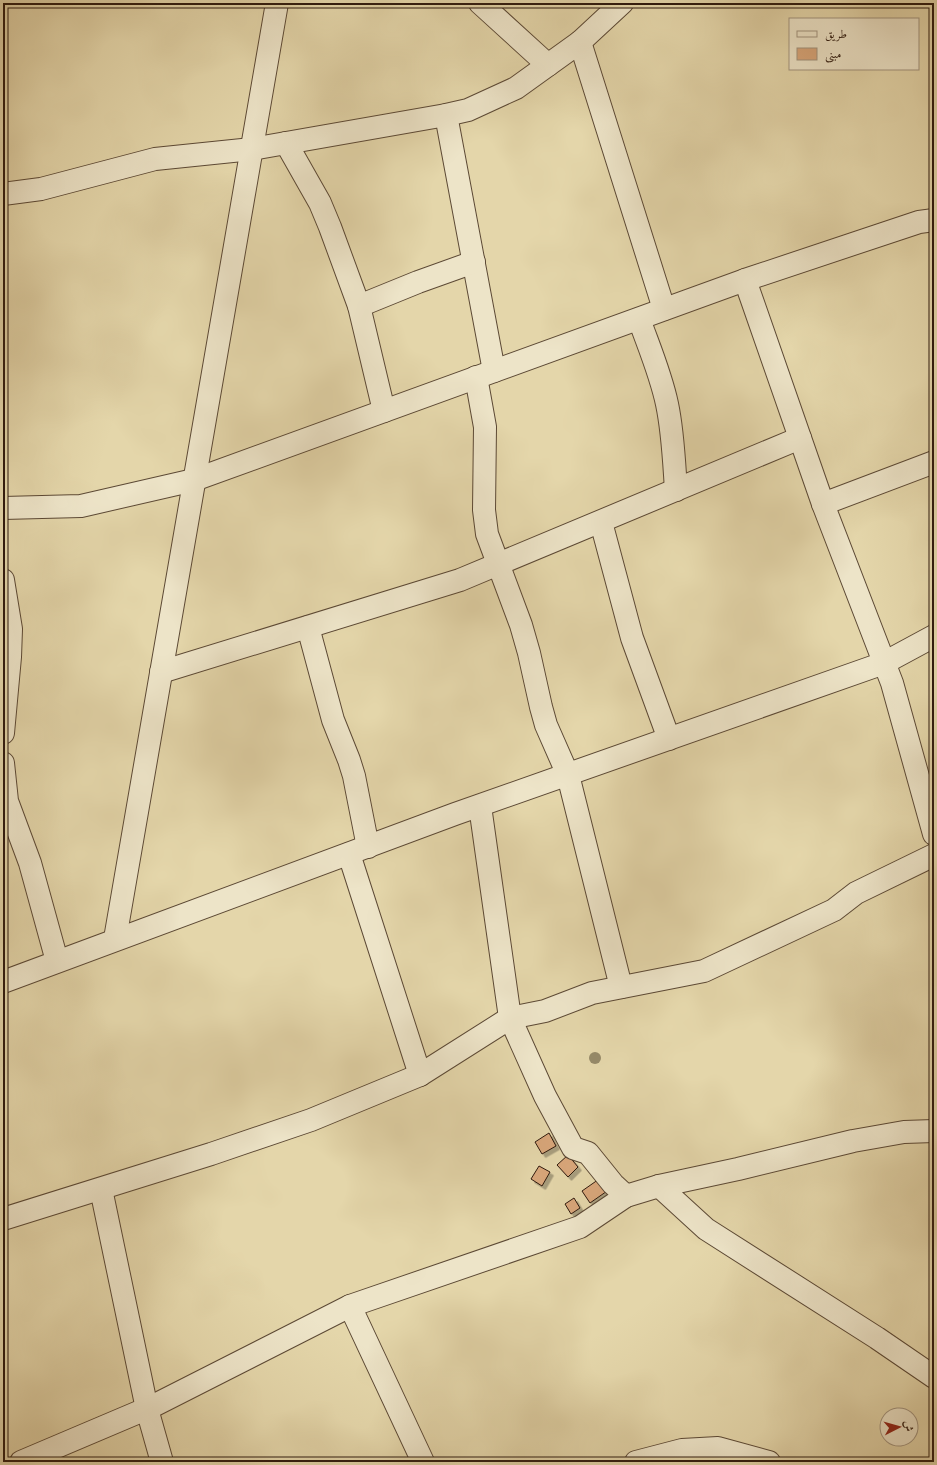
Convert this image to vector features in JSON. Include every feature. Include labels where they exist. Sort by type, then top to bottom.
[{"type":"street","points":[[115,940],[276,3]]},
{"type":"street","points":[[480,3],[548,65]]},
{"type":"street","points":[[3,194],[41,189],[155,159],[252,149],[468,110],[516,88],[580,42],[622,3]]},
{"type":"street","points":[[580,42],[664,309]]},
{"type":"street","points":[[446,115],[474,262],[485,374],[485,524],[498,565],[523,632],[546,725],[568,775],[621,987]]},
{"type":"street","points":[[286,143],[320,203],[359,306],[384,411]]},
{"type":"street","points":[[3,508],[81,506],[194,480],[745,280],[919,222],[934,220]]},
{"type":"street","points":[[359,306],[418,282],[474,262]]},
{"type":"street","points":[[745,280],[823,504],[892,683],[934,834]]},
{"type":"street","points":[[639,319],[661,379],[667,404],[671,428],[676,490]]},
{"type":"street","points":[[161,672],[460,580],[800,438]]},
{"type":"street","points":[[823,504],[934,462]]},
{"type":"street","points":[[601,522],[632,638],[669,739]]},
{"type":"street","points":[[3,580],[11,629],[3,733]]},
{"type":"street","points":[[308,627],[333,720],[354,776],[358,850],[420,1075]]},
{"type":"street","points":[[3,982],[358,850],[884,663],[934,636]]},
{"type":"street","points":[[3,763],[6,801],[30,863],[57,962]]},
{"type":"street","points":[[480,806],[510,1018],[545,1096],[574,1148],[588,1153],[613,1184],[626,1196]]},
{"type":"street","points":[[3,1219],[211,1154],[311,1120],[420,1075],[510,1018],[545,1011],[592,993],[704,971],[834,910],[856,893],[934,855]]},
{"type":"street","points":[[21,1462],[147,1409],[350,1306],[580,1227],[626,1196],[659,1186],[854,1141],[904,1132],[934,1131]]},
{"type":"street","points":[[659,1186],[706,1229],[877,1338],[934,1377]]},
{"type":"street","points":[[101,1188],[147,1409],[162,1462]]},
{"type":"street","points":[[350,1306],[423,1462]]},
{"type":"street","points":[[636,1462],[682,1450],[718,1448],[769,1462]]},
{"type":"building","points":[[549,1133],[556,1146],[542,1154],[535,1142]]},
{"type":"building","points":[[568,1155],[578,1167],[568,1177],[557,1165]]},
{"type":"building","points":[[539,1166],[550,1172],[542,1186],[531,1179]]},
{"type":"building","points":[[602,1177],[610,1189],[590,1203],[582,1191]]},
{"type":"building","points":[[574,1198],[580,1208],[571,1214],[565,1204]]}]
